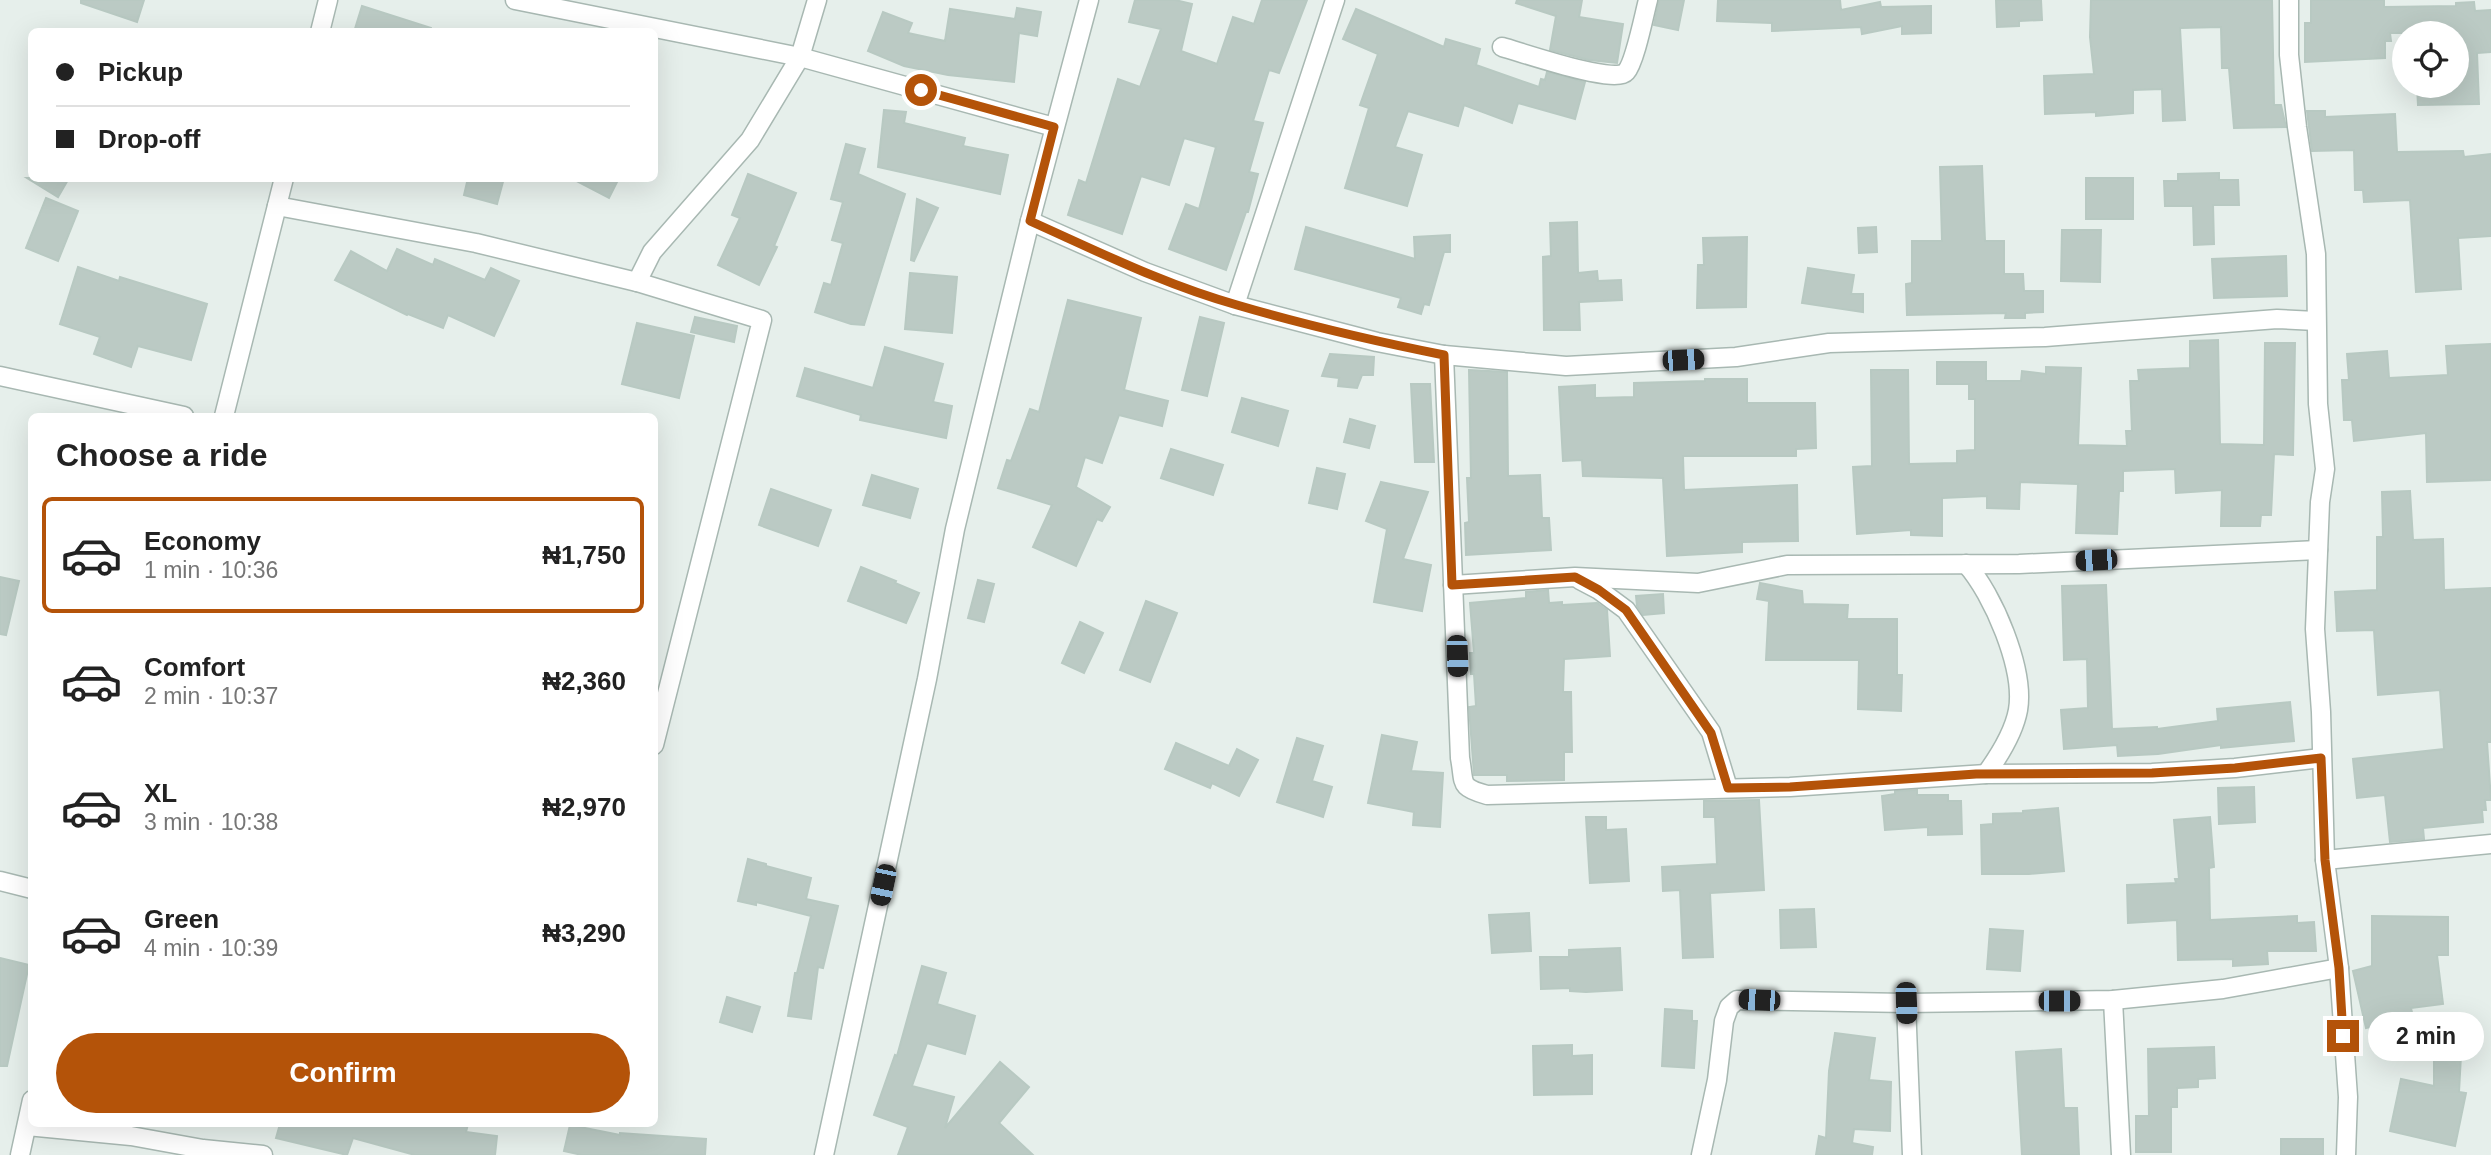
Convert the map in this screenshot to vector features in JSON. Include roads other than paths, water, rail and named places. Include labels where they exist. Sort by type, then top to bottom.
[{"type":"street","points":[[321,28],[328,0]]},
{"type":"street","points":[[515,0],[655,28]]},
{"type":"street","points":[[637,282],[652,252],[750,140],[800,57],[817,0]]},
{"type":"street","points":[[824,1155],[928,679],[955,529],[1030,221],[1089,0]]},
{"type":"street","points":[[1235,305],[1335,0]]},
{"type":"street","points":[[1502,47],[1596,74],[1619,76],[1626,72],[1633,56],[1648,0]]},
{"type":"street","points":[[2289,0],[2289,55],[2316,254],[2318,404],[2325,469],[2315,619],[2325,860],[2339,968],[2348,1097],[2346,1155]]},
{"type":"street","points":[[658,29],[800,57],[1054,127]]},
{"type":"street","points":[[225,413],[283,182]]},
{"type":"street","points":[[277,206],[477,243],[637,282],[762,320],[658,729]]},
{"type":"street","points":[[1030,221],[1145,272],[1235,305],[1377,342],[1444,355],[1566,366],[1736,357],[1829,344],[2045,337],[2277,319],[2316,321]]},
{"type":"street","points":[[1444,355],[1460,758],[1463,784],[1470,791],[1487,795],[1790,787],[1986,774],[2152,773],[2235,768],[2321,758]]},
{"type":"street","points":[[0,376],[170,413]]},
{"type":"street","points":[[1452,585],[1575,577],[1698,583],[1787,565],[2019,564],[2318,550]]},
{"type":"street","points":[[1966,564],[1977,577],[1997,614],[2008,642],[2019,689],[2015,720],[1986,774]]},
{"type":"street","points":[[1575,577],[1599,590],[1626,610],[1711,733],[1728,788]]},
{"type":"street","points":[[2325,860],[2491,844]]},
{"type":"street","points":[[0,881],[28,888]]},
{"type":"street","points":[[1701,1155],[1717,1080],[1724,1021],[1737,1000],[1906,1003],[2113,1000],[2223,989],[2339,968]]},
{"type":"street","points":[[2113,1000],[2121,1155]]},
{"type":"street","points":[[1906,1003],[1912,1155]]},
{"type":"street","points":[[20,1155],[28,1121]]},
{"type":"street","points":[[37,1127],[131,1136],[203,1149],[263,1155]]}]
